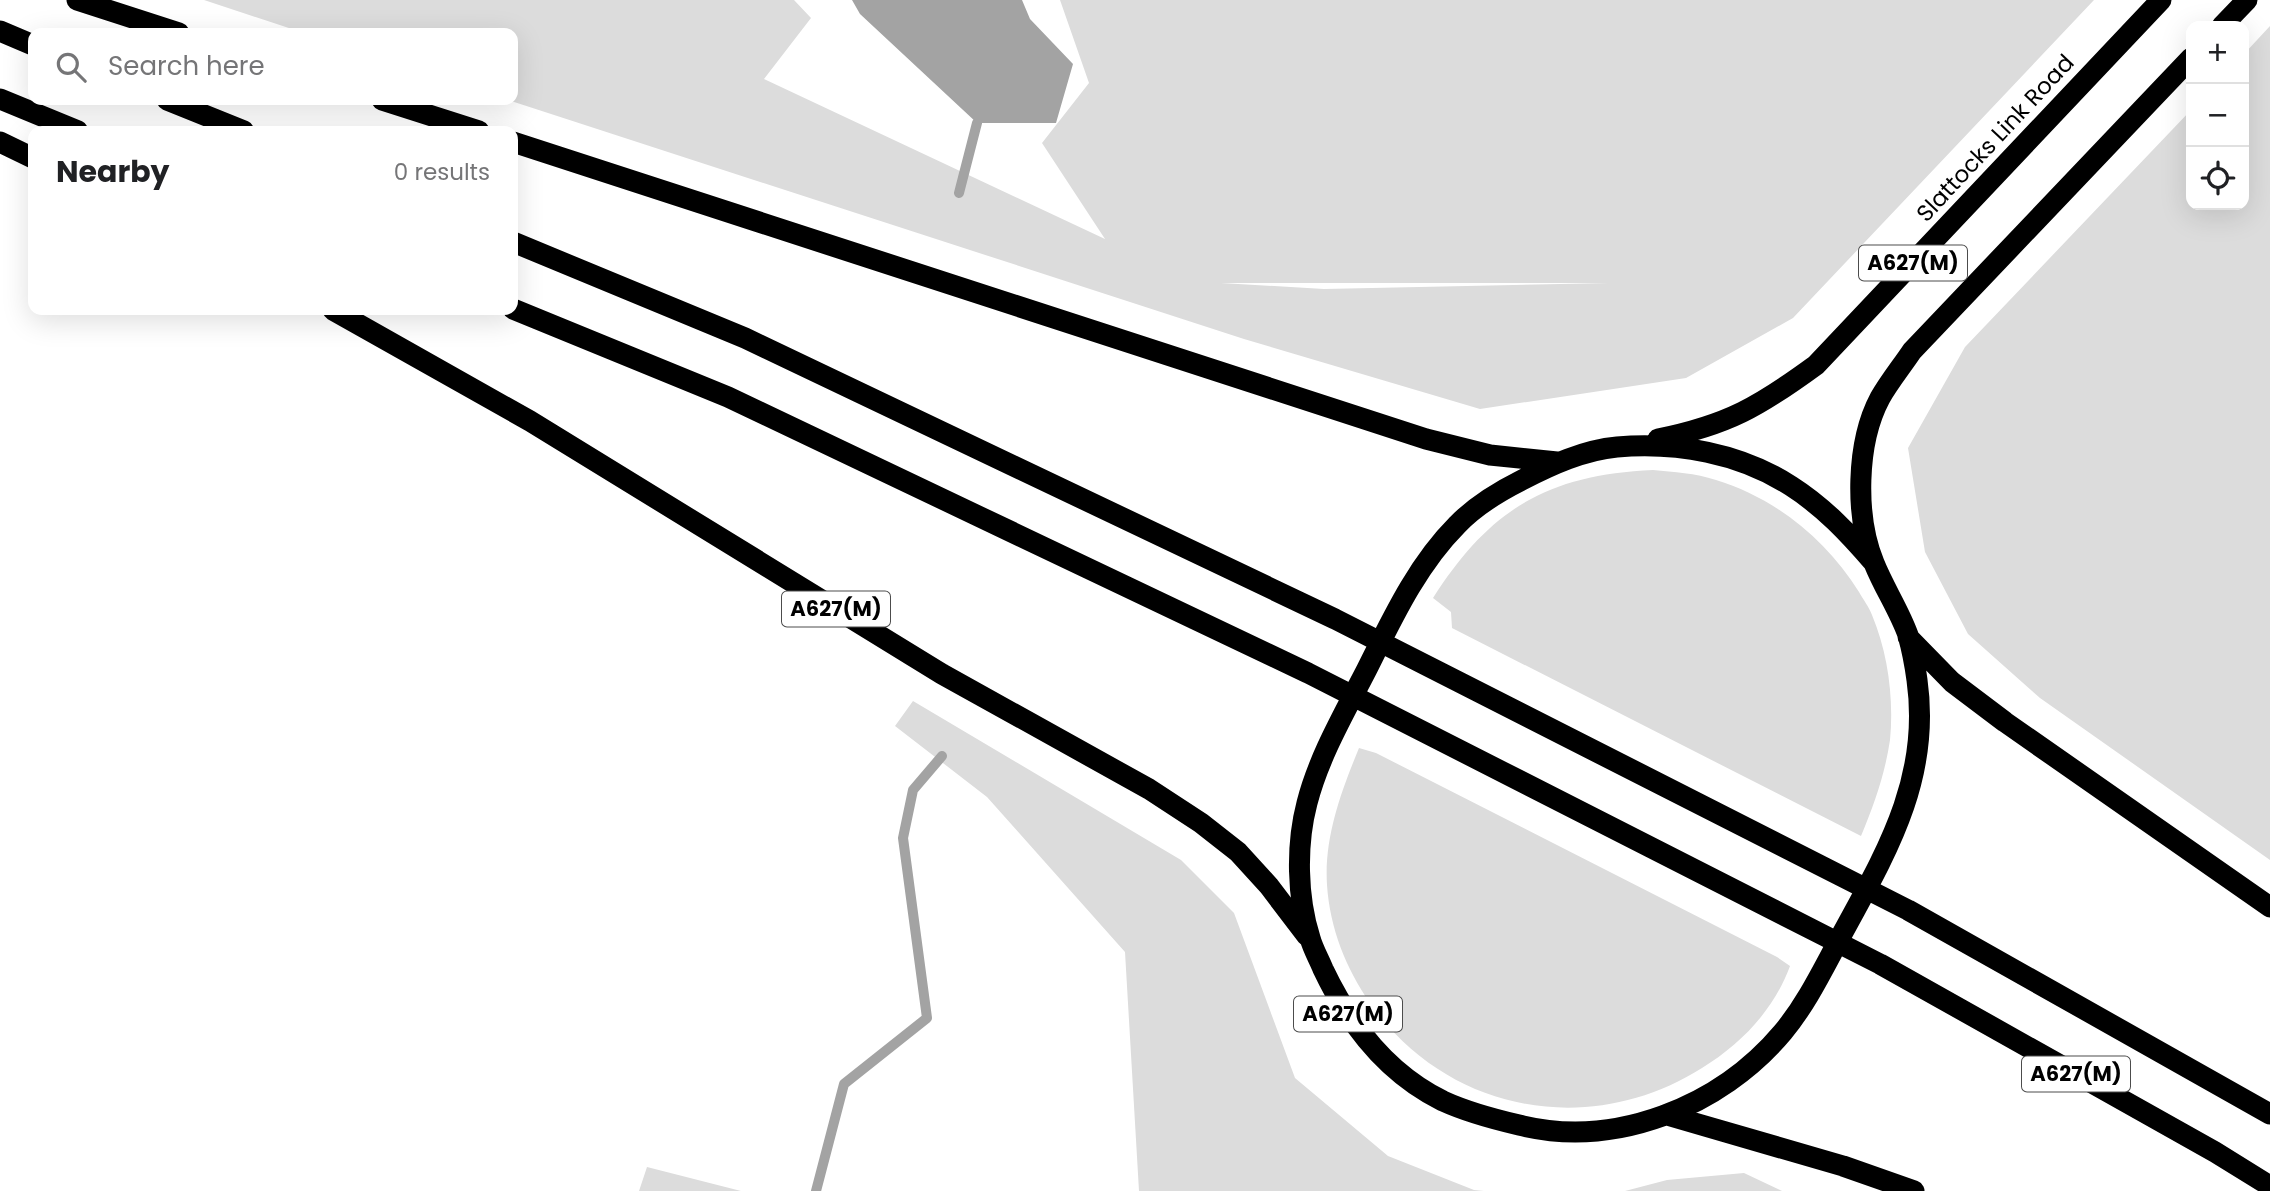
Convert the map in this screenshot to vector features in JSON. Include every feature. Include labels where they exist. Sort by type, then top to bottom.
[{"type":"highway","points":[[77,0],[164,28]]},
{"type":"highway","name":"Slattocks Link Road","points":[[1615,447],[1692,432],[1729,419],[1776,395],[1816,365],[2161,0]]},
{"type":"highway","points":[[2227,21],[2247,0]]},
{"type":"highway","points":[[0,31],[28,43]]},
{"type":"highway","name":"A627(M)","points":[[342,315],[530,421],[942,674],[1149,789],[1190,816],[1238,852],[1269,886],[1310,941],[1359,1032],[1396,1069],[1441,1100],[1488,1118],[1534,1129],[1577,1132],[1624,1127],[1667,1115],[1713,1094],[1751,1067],[1778,1038],[1802,1008],[1890,844],[1908,794],[1916,760],[1919,727],[1918,683],[1908,637],[1874,563],[1862,520],[1860,484],[1868,432],[1878,401],[1912,351],[2186,63]]},
{"type":"highway","points":[[0,99],[66,126]]},
{"type":"highway","points":[[179,105],[232,126]]},
{"type":"highway","points":[[397,105],[463,126]]},
{"type":"highway","points":[[0,142],[28,156]]},
{"type":"highway","name":"A627(M)","points":[[518,144],[1426,439],[1490,454],[1557,462]]},
{"type":"highway","name":"A627(M)","points":[[518,244],[745,338],[1335,619],[1908,910],[2270,1114]]},
{"type":"highway","name":"A627(M)","points":[[518,311],[728,397],[1308,673],[1880,964],[2215,1152],[2270,1186]]},
{"type":"highway","name":"A627(M)","points":[[1310,941],[1301,894],[1301,850],[1306,805],[1323,757],[1398,608],[1426,563],[1456,525],[1492,495],[1557,462],[1615,447],[1690,448],[1729,457],[1789,484],[1841,525],[1874,563]]},
{"type":"highway","name":"A627(M)","points":[[1908,637],[1952,682],[1997,716],[2270,907]]},
{"type":"highway","points":[[1667,1115],[1843,1166],[1913,1191]]},
{"type":"shaded area","points":[[204,0],[794,0],[811,18],[764,79],[1105,239],[1042,143],[1089,83],[1060,0],[2094,0],[1793,318],[1686,378],[1480,409],[1244,339],[518,103],[518,28],[289,28]],"holes":[[[1221,283],[1609,283],[1324,289]]]},
{"type":"shaded area","points":[[852,0],[1022,0],[1030,19],[1073,64],[1056,123],[977,123],[860,14]]},
{"type":"shaded area","points":[[2270,26],[2270,860],[2040,698],[1968,634],[1925,552],[1908,448],[1965,347],[2186,115],[2186,210],[2249,210],[2249,49]]},
{"type":"shaded area","points":[[1653,470],[1692,474],[1716,480],[1778,509],[1815,538],[1831,555],[1868,606],[1886,660],[1891,724],[1882,777],[1861,836],[1452,628],[1451,612],[1433,598],[1454,567],[1477,541],[1525,502],[1552,489],[1582,480],[1615,473]]},
{"type":"shaded area","points":[[913,701],[1181,860],[1234,913],[1295,1078],[1388,1156],[1474,1190],[1484,1191],[1139,1191],[1125,952],[987,797],[895,726]]},
{"type":"shaded area","points":[[1359,748],[1376,753],[1777,957],[1790,966],[1775,997],[1743,1037],[1716,1059],[1659,1090],[1614,1103],[1568,1108],[1523,1103],[1479,1091],[1439,1070],[1402,1040],[1370,1003],[1347,962],[1332,917],[1327,885],[1328,850],[1340,798]]},
{"type":"shaded area","points":[[647,1167],[741,1191],[639,1191]]},
{"type":"shaded area","points":[[1744,1173],[1782,1191],[1625,1191],[1667,1180]]},
{"type":"waterway","points":[[959,193],[977,123]]},
{"type":"waterway","points":[[816,1191],[844,1084],[927,1018],[903,838],[913,790],[942,756]]}]
